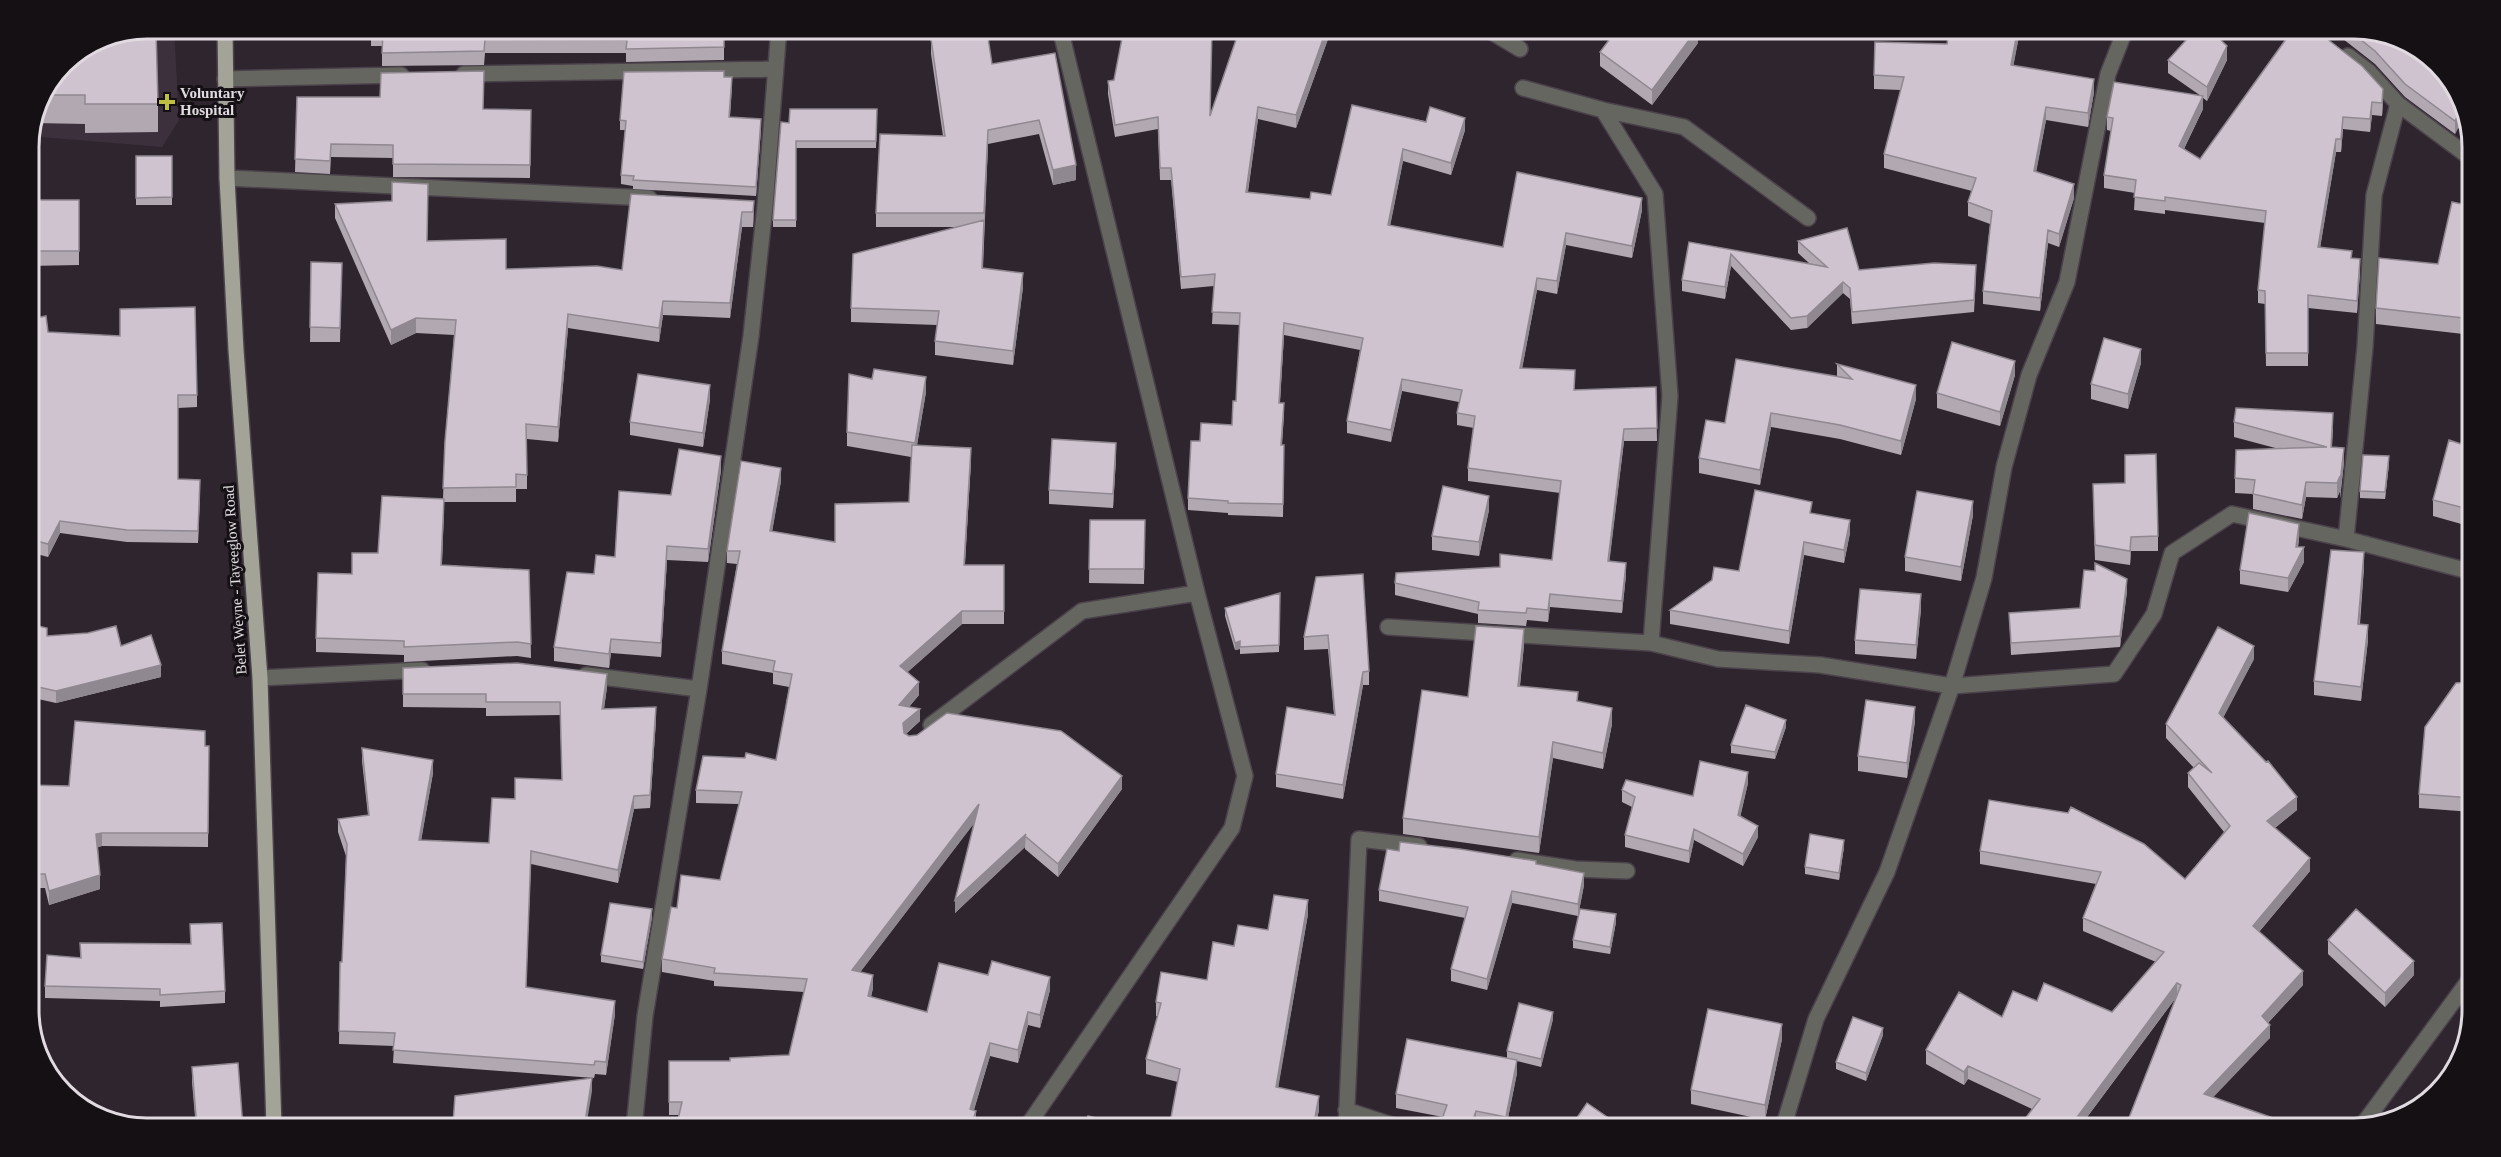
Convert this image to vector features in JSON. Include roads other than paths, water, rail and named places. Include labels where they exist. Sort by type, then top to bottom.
[{"type":"main road","name":"Belet Weyne - Tayeeglow Road","points":[[225,39],[227,178],[236,350],[260,678],[274,1118]]},
{"type":"street","points":[[635,1118],[645,1016],[699,689],[751,336],[759,205],[778,39]]},
{"type":"street","points":[[1033,1118],[1232,828],[1245,776],[1197,593],[1063,39]]},
{"type":"street","points":[[1503,39],[1520,49]]},
{"type":"street","points":[[1786,1118],[1816,1019],[1887,872],[1952,686],[1984,578],[2004,467],[2029,375],[2067,282],[2108,74],[2122,39]]},
{"type":"street","points":[[2341,50],[2369,72],[2398,104],[2462,152]]},
{"type":"street","points":[[446,74],[775,69]]},
{"type":"street","points":[[225,79],[411,75]]},
{"type":"street","points":[[1523,88],[1603,110],[1684,127],[1808,218]]},
{"type":"street","points":[[2346,539],[2365,347],[2373,195],[2398,104]]},
{"type":"street","points":[[1603,110],[1655,194],[1670,396],[1650,643]]},
{"type":"street","points":[[227,178],[667,199]]},
{"type":"street","points":[[1388,627],[1650,643],[1718,659],[1820,665],[1952,686],[2114,674],[2154,614],[2172,553],[2232,514],[2346,539],[2462,569]]},
{"type":"street","points":[[921,732],[1082,611],[1197,593]]},
{"type":"street","points":[[260,678],[435,670]]},
{"type":"street","points":[[574,673],[699,689]]},
{"type":"street","points":[[1346,1118],[1359,839],[1438,848]]},
{"type":"street","points":[[1507,858],[1575,868],[1627,871]]},
{"type":"street","points":[[2368,1117],[2462,990]]},
{"type":"street","points":[[1346,1110],[1370,1118]]},
{"type":"place","name":"Voluntary Hospital","points":[[167,102]]}]
